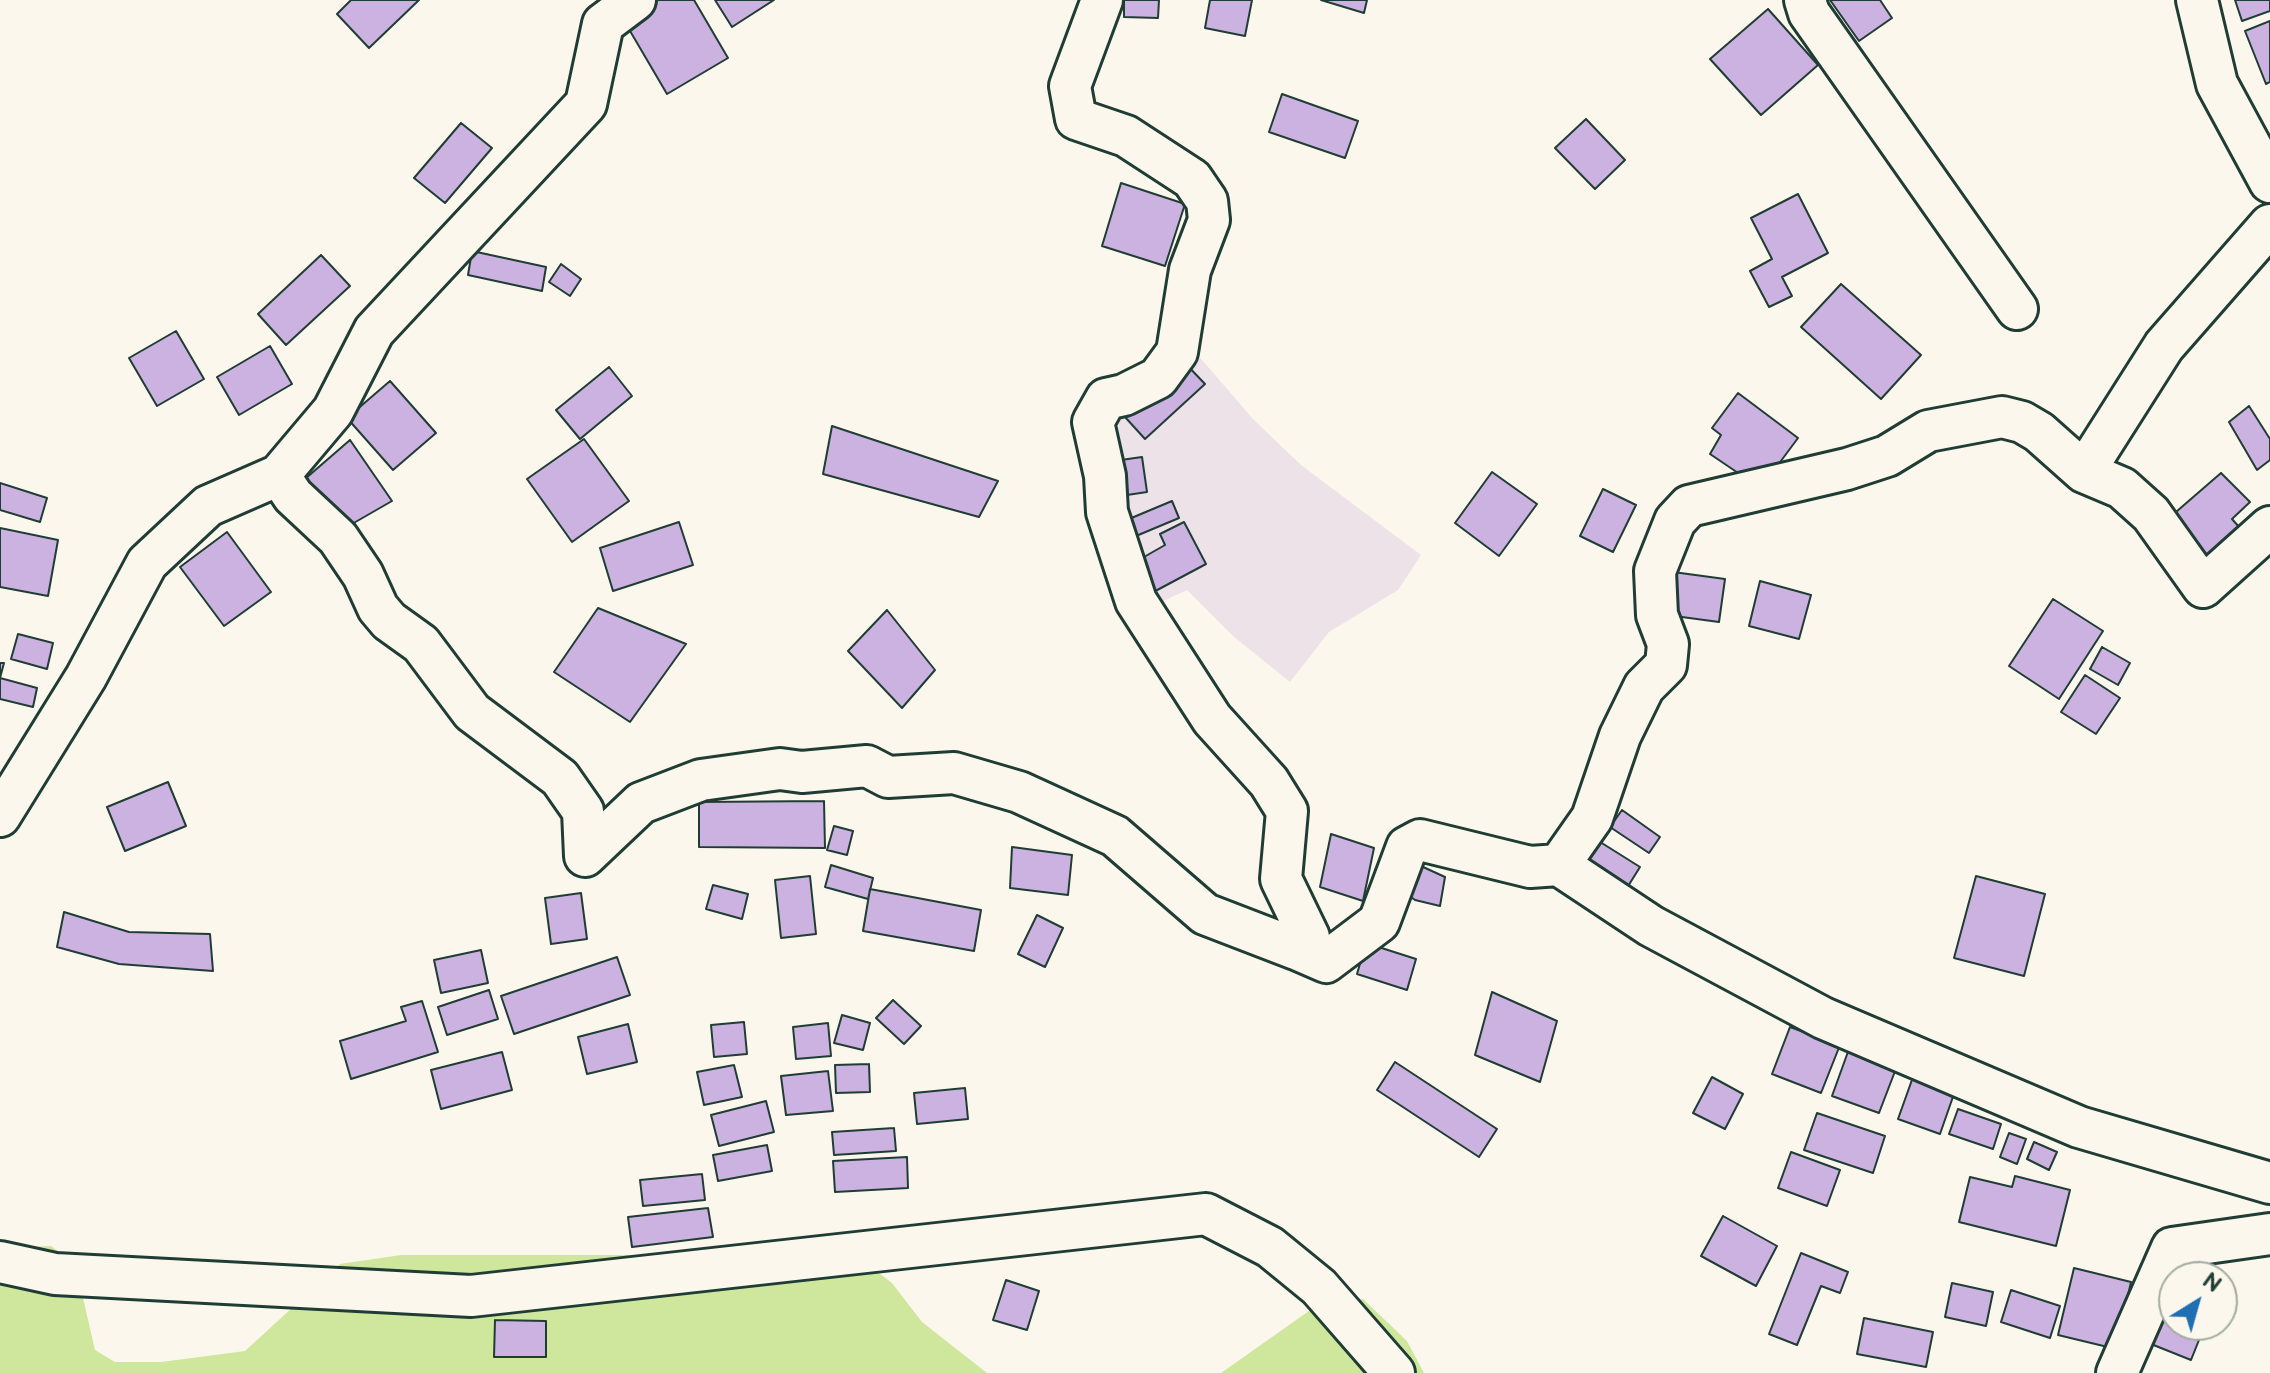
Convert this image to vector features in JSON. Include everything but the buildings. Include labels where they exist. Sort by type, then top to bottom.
[{"type":"street","points":[[1102,0],[1070,86],[1076,119],[1126,136],[1192,179],[1207,201],[1209,220],[1190,270],[1177,352],[1158,378],[1124,395],[1106,399],[1093,422],[1105,476],[1107,512],[1136,601],[1212,719],[1269,782],[1287,811],[1281,879],[1309,937],[1296,949]]},
{"type":"street","points":[[1805,0],[1809,13],[2017,309]]},
{"type":"street","points":[[2197,0],[2217,84],[2270,182]]},
{"type":"street","points":[[0,816],[86,677],[147,563],[208,506],[279,475],[333,411],[374,331],[586,104],[603,24],[620,6]]},
{"type":"street","points":[[2084,472],[2164,346],[2270,225]]},
{"type":"street","points":[[1559,865],[1592,818],[1620,736],[1644,687],[1666,665],[1668,644],[1657,615],[1655,571],[1675,521],[1689,506],[1847,469],[1887,456],[1928,431],[2002,417],[2022,422],[2039,432],[2084,472],[2122,488],[2151,514],[2203,587],[2270,527]]},
{"type":"street","points":[[279,475],[293,496],[338,538],[363,575],[378,608],[389,621],[421,644],[472,712],[560,778],[583,811],[585,856],[641,803],[701,780],[780,769],[802,772],[867,766],[888,777],[954,773],[1019,792],[1115,836],[1205,914],[1326,962],[1379,922],[1407,847],[1420,840],[1530,867],[1559,865],[1651,926],[1823,1018],[2079,1127],[2270,1183]]},
{"type":"street","points":[[0,1262],[55,1274],[471,1296],[1206,1214],[1270,1247],[1319,1287],[1394,1373]]},
{"type":"street","points":[[2117,1373],[2172,1248],[2270,1234]]},
{"type":"shaded area","points":[[1190,346],[1253,419],[1301,465],[1421,555],[1398,590],[1329,632],[1290,682],[1233,636],[1187,590],[1135,614],[1081,404]]},
{"type":"green space","points":[[51,1246],[67,1258],[80,1285],[95,1350],[115,1362],[161,1362],[245,1351],[340,1264],[401,1255],[855,1255],[892,1283],[922,1322],[987,1373],[0,1373],[0,1248]]},
{"type":"green space","points":[[1363,1299],[1407,1341],[1424,1373],[1221,1373],[1316,1306]]}]
